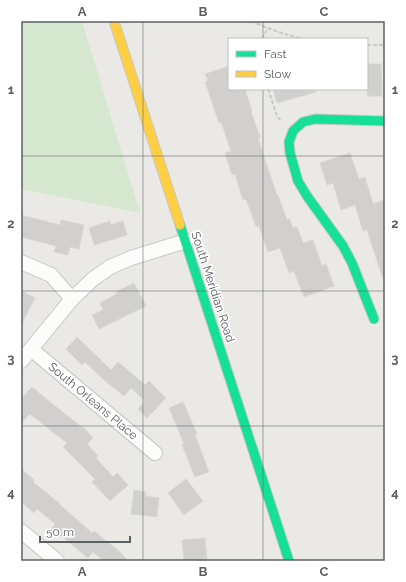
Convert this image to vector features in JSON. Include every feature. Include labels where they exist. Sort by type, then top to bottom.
[{"type":"main road","name":"South Meridian Road","points":[[114,21],[289,561]]},
{"type":"main road","points":[[374,319],[352,263],[343,246],[298,181],[290,153],[289,142],[293,131],[303,122],[315,119],[385,121]]},
{"type":"street","points":[[21,361],[72,299],[93,279],[110,267],[131,258],[186,241]]},
{"type":"street","points":[[21,262],[51,275],[72,299]]},
{"type":"street","name":"South Orleans Place","points":[[31,349],[155,453]]},
{"type":"street","points":[[21,531],[57,561]]},
{"type":"path","points":[[251,21],[290,36],[299,38]]},
{"type":"path","points":[[263,38],[268,28]]},
{"type":"path","points":[[368,45],[385,45]]},
{"type":"path","points":[[268,90],[277,116],[282,122]]},
{"type":"green space","points":[[21,21],[82,21],[140,213],[21,189]]},
{"type":"building","points":[[368,64],[381,64],[382,96],[367,96]]},
{"type":"building","points":[[228,66],[228,90],[245,90],[260,137],[258,138],[265,160],[287,220],[290,219],[293,228],[297,227],[303,243],[313,240],[322,266],[326,264],[334,286],[304,297],[294,271],[289,273],[280,248],[268,252],[259,226],[256,227],[246,199],[243,200],[235,174],[232,175],[225,153],[231,151],[221,122],[219,123],[205,82],[208,80],[205,74]]},
{"type":"building","points":[[273,90],[315,90],[316,92],[277,103]]},
{"type":"building","points":[[350,153],[359,179],[365,177],[373,204],[385,200],[385,278],[383,279],[367,230],[363,231],[355,205],[341,210],[333,183],[327,185],[320,163]]},
{"type":"building","points":[[21,215],[60,225],[61,220],[84,225],[79,249],[70,247],[68,255],[54,252],[56,246],[21,237]]},
{"type":"building","points":[[110,221],[111,225],[123,221],[127,235],[94,245],[89,228]]},
{"type":"building","points":[[134,283],[146,306],[99,329],[92,315],[103,310],[100,303],[117,294],[116,292]]},
{"type":"building","points":[[21,291],[35,298],[21,325]]},
{"type":"building","points":[[77,337],[111,370],[118,362],[145,385],[149,381],[166,398],[147,418],[138,409],[145,401],[131,388],[124,396],[85,362],[82,365],[66,349]]},
{"type":"building","points":[[32,387],[84,428],[93,438],[87,444],[98,456],[96,458],[113,477],[117,473],[128,485],[110,501],[92,482],[95,479],[63,447],[67,443],[30,414],[21,423],[21,399]]},
{"type":"building","points":[[183,402],[197,434],[195,435],[209,472],[195,477],[182,445],[184,444],[169,408]]},
{"type":"building","points":[[21,469],[34,480],[33,482],[92,533],[94,531],[119,551],[128,561],[104,561],[93,552],[88,558],[52,528],[55,524],[37,509],[34,513],[21,502]]},
{"type":"building","points":[[186,479],[203,501],[184,515],[168,493]]},
{"type":"building","points":[[134,490],[146,492],[145,496],[159,498],[157,517],[131,514]]},
{"type":"building","points":[[205,538],[207,561],[184,561],[182,540]]},
{"type":"traffic: fast","points":[[374,319],[352,263],[343,246],[298,181],[290,153],[289,142],[293,131],[303,122],[315,119],[385,121]]},
{"type":"traffic: fast","points":[[180,225],[289,561]]},
{"type":"traffic: slow","points":[[114,21],[180,225]]}]
